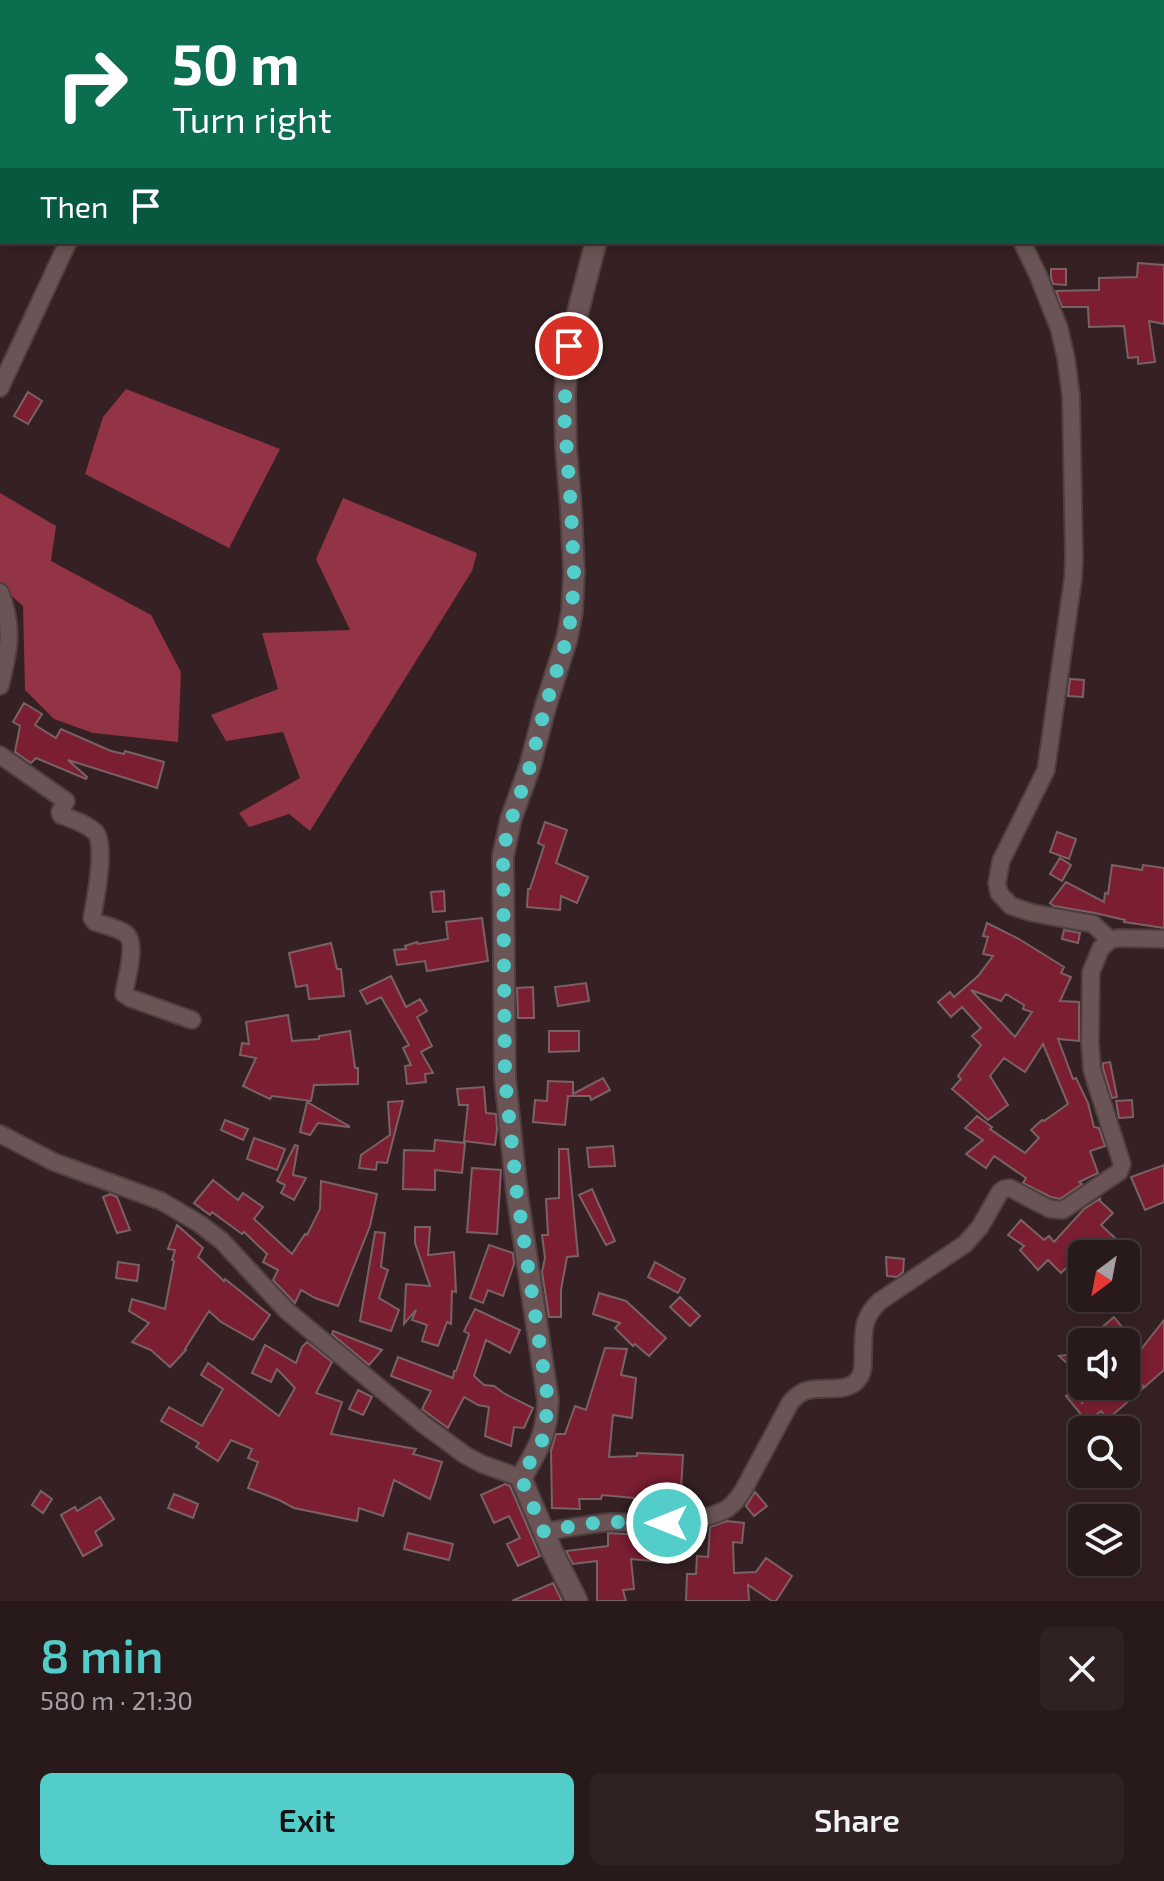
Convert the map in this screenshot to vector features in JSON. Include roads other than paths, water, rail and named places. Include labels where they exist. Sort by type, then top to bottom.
[{"type":"street","points":[[0,388],[67,244]]},
{"type":"street","points":[[521,1478],[544,1437],[548,1400],[517,1194],[505,1078],[503,856],[507,832],[530,766],[572,612],[574,573],[565,393],[571,337],[596,244]]},
{"type":"street","points":[[1023,244],[1055,318],[1066,358],[1071,396],[1074,559],[1046,770],[1001,861],[997,883],[999,893],[1011,906],[1093,924],[1110,940]]},
{"type":"street","points":[[0,592],[8,612],[9,639],[0,686]]},
{"type":"street","points":[[0,755],[66,801],[61,815],[98,836],[100,855],[93,910],[95,922],[127,934],[130,939],[126,996],[192,1020]]},
{"type":"street","points":[[544,1532],[615,1522],[648,1524],[686,1521],[728,1508],[744,1489],[790,1403],[806,1390],[844,1387],[859,1379],[863,1367],[864,1324],[872,1308],[965,1244],[980,1227],[1000,1192],[1010,1188],[1050,1209],[1063,1210],[1119,1172],[1122,1164],[1095,1084],[1090,1058],[1091,972],[1101,948],[1110,940],[1164,939]]},
{"type":"street","points":[[0,1134],[54,1162],[161,1201],[200,1224],[222,1241],[267,1292],[296,1319],[423,1424],[465,1455],[521,1478],[577,1601]]}]
